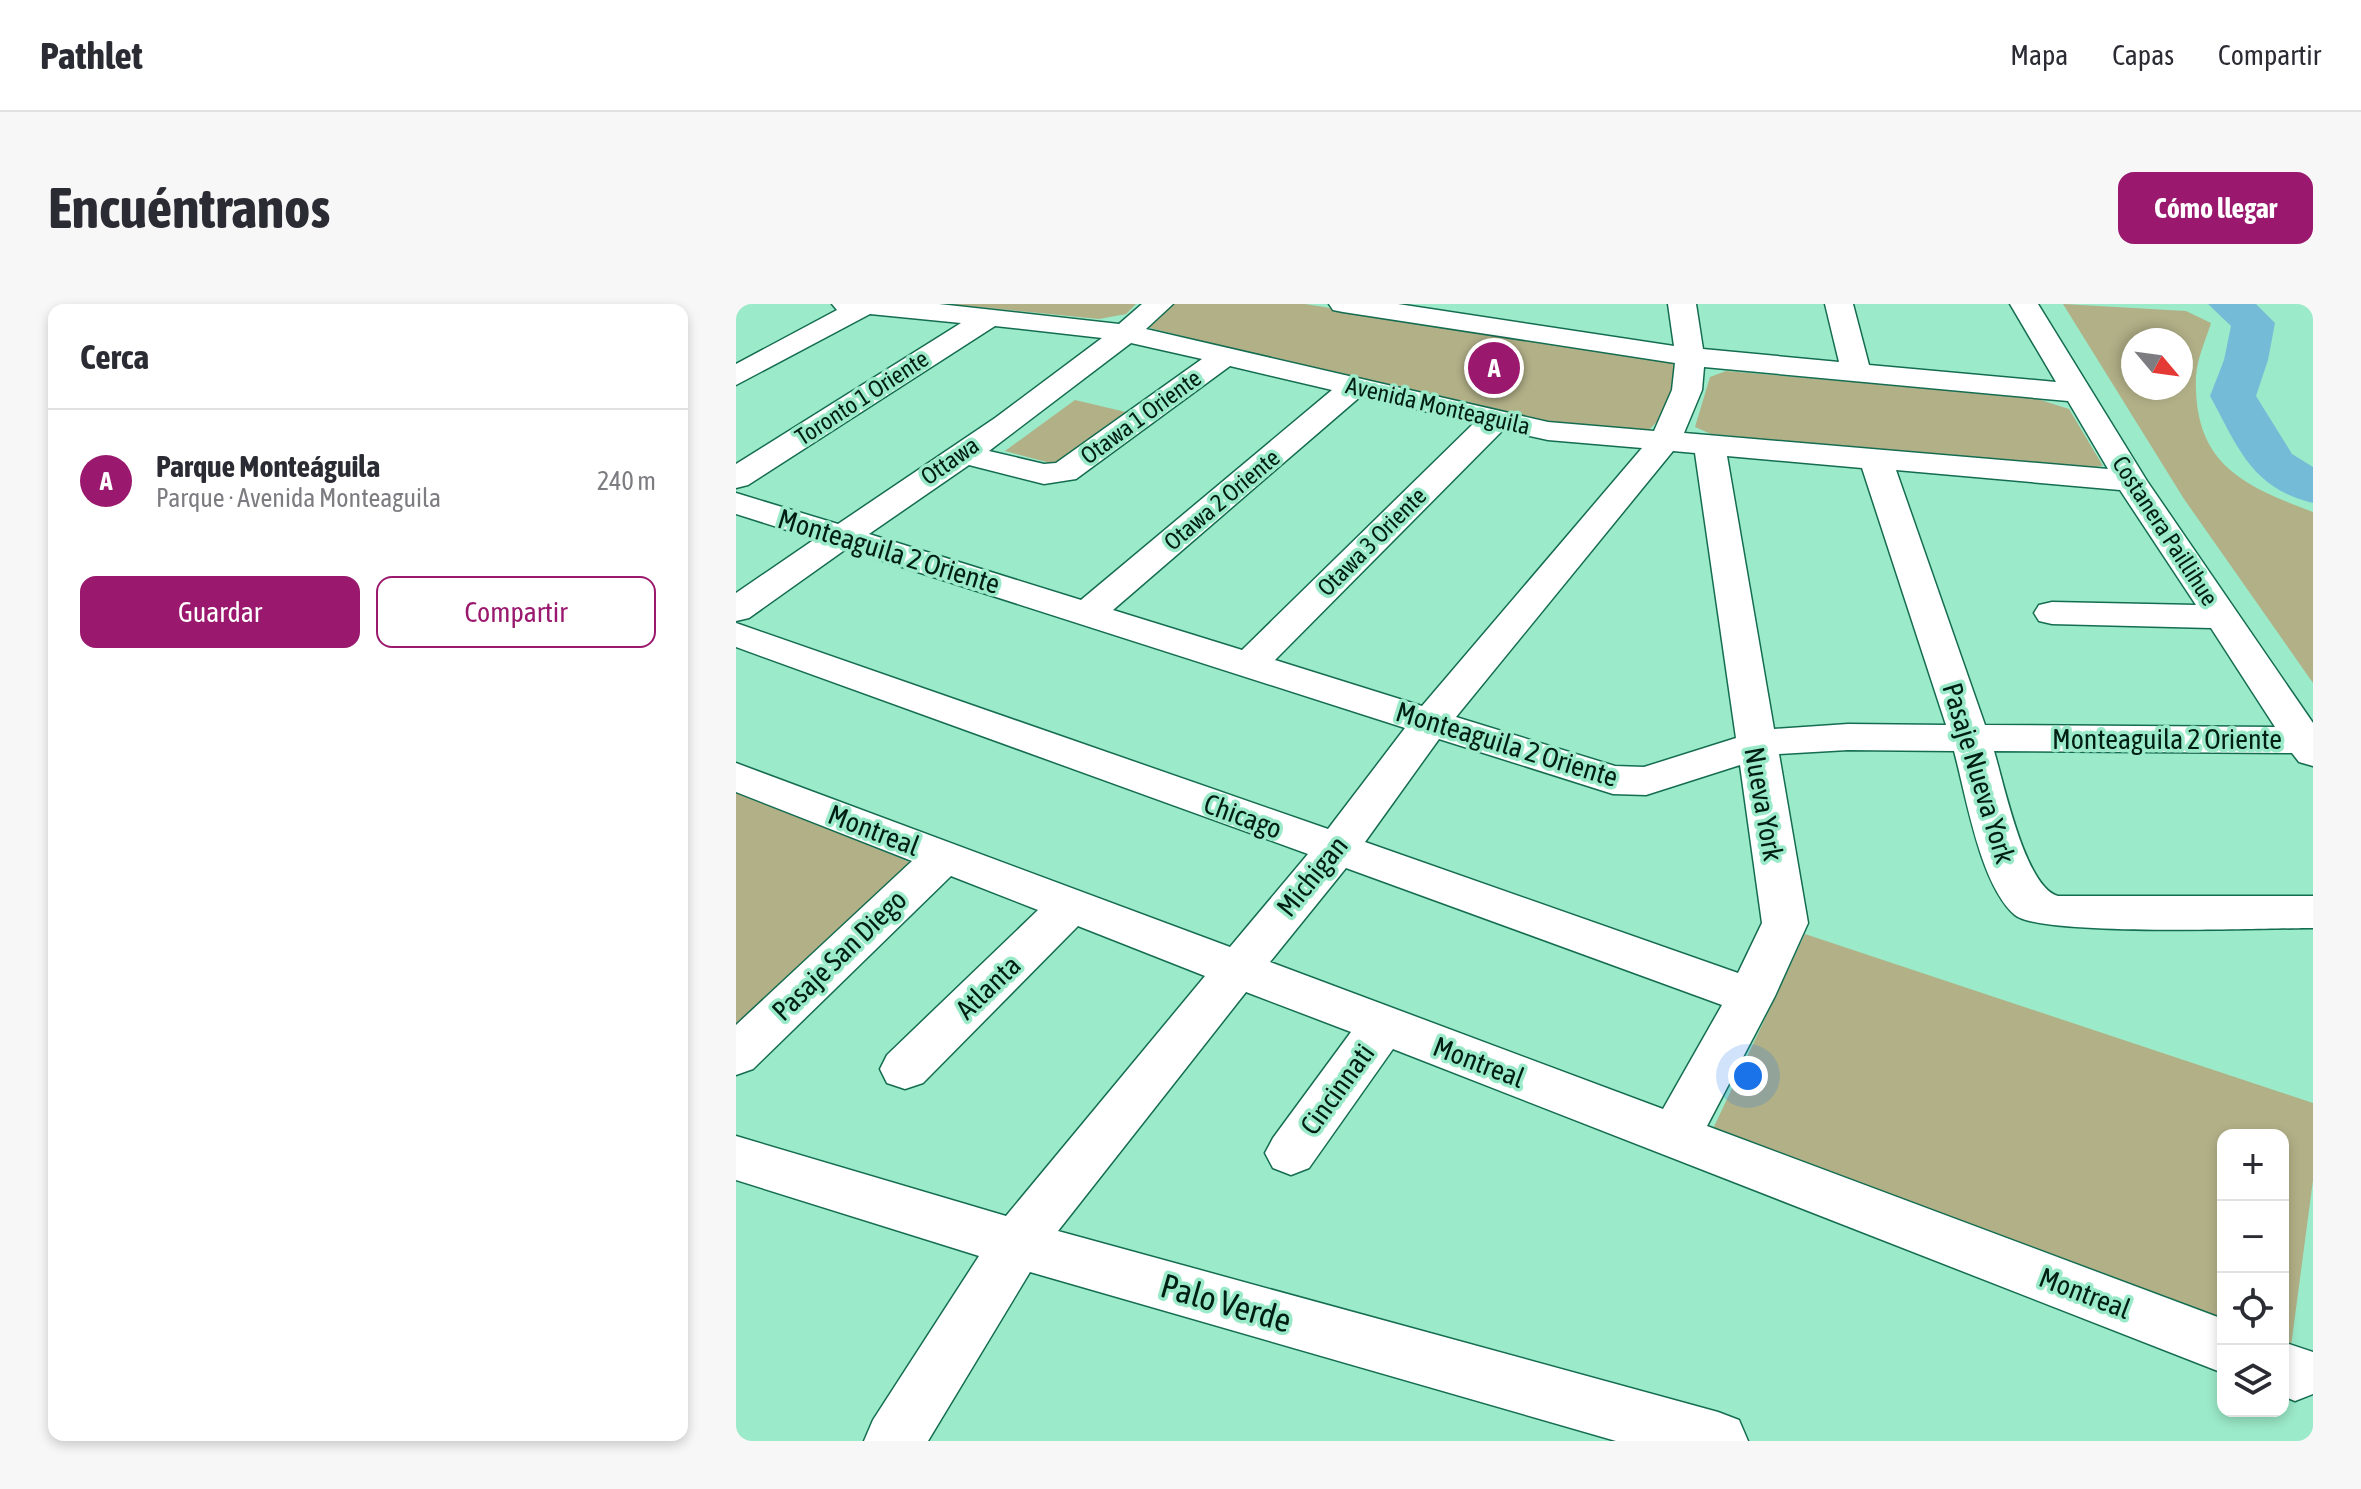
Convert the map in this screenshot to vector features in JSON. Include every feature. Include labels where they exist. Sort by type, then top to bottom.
[{"type":"street","name":"Ottawa","points":[[736,610],[961,453],[1126,333],[1159,304]]},
{"type":"street","points":[[1343,304],[1387,307],[1691,357],[2075,393]]},
{"type":"street","points":[[1534,304],[1534,333]]},
{"type":"street","name":"Michigan","points":[[894,1441],[1017,1244],[1061,1184],[1336,850],[1431,721],[1663,443],[1683,407],[1691,381],[1691,357],[1682,304]]},
{"type":"street","points":[[1839,304],[1856,372]]},
{"type":"street","name":"Costanera Paillihue","points":[[2024,304],[2131,481],[2308,747]]},
{"type":"street","name":"Avenida Monteaguila","points":[[855,305],[1126,333],[1536,430],[2131,481]]},
{"type":"street","points":[[736,376],[855,305]]},
{"type":"street","name":"Toronto 1 Oriente","points":[[736,478],[989,317]]},
{"type":"street","name":"Otawa 1 Oriente","points":[[961,453],[1044,474],[1065,472],[1225,356]]},
{"type":"street","name":"Otawa 2 Oriente","points":[[1088,613],[1355,386]]},
{"type":"street","name":"Otawa 3 Oriente","points":[[1250,664],[1494,421]]},
{"type":"street","name":"Nueva York","points":[[1675,1136],[1751,996],[1785,923],[1710,447]]},
{"type":"street","name":"Pasaje Nueva York","points":[[1876,460],[1970,738],[2012,878],[2032,905],[2058,912],[2313,912]]},
{"type":"street","name":"Monteaguila 2 Oriente","points":[[736,503],[1622,781],[1646,781],[1768,742],[1848,737],[2308,747]]},
{"type":"street","points":[[2052,613],[2222,617]]},
{"type":"street","name":"Chicago","points":[[736,634],[1751,996]]},
{"type":"street","name":"Montreal","points":[[736,777],[2220,1345]]},
{"type":"street","name":"Pasaje San Diego","points":[[736,1055],[944,857]]},
{"type":"street","name":"Atlanta","points":[[905,1069],[1072,905]]},
{"type":"street","name":"Cincinnati","points":[[1291,1153],[1383,1025]]},
{"type":"street","name":"Palo Verde","points":[[736,1158],[1017,1244],[1718,1441]]},
{"type":"shaded area","points":[[947,304],[1136,304],[1126,314],[1099,319]]},
{"type":"shaded area","points":[[1168,304],[1305,304],[1670,362],[1678,367],[1671,407],[1648,431],[1522,421],[1150,328],[1148,326]]},
{"type":"shaded area","points":[[2063,304],[2186,311],[2211,323],[2196,376],[2197,406],[2203,430],[2213,450],[2226,466],[2244,480],[2264,492],[2313,512],[2313,683],[2184,499],[2123,400],[2193,400],[2193,328],[2121,328],[2121,397]]},
{"type":"shaded area","points":[[1726,371],[2031,397],[2069,409],[2103,466],[2078,468],[1711,434],[1695,427],[1710,377]]},
{"type":"shaded area","points":[[1075,400],[1130,413],[1062,466],[1005,451]]},
{"type":"shaded area","points":[[736,791],[915,864],[736,1033]]},
{"type":"shaded area","points":[[1805,934],[2313,1103],[2313,1180],[2290,1354],[2289,1129],[2217,1129],[2217,1326],[1711,1133]]},
{"type":"waterway","points":[[2229,304],[2253,323],[2246,360],[2233,396],[2273,464],[2313,488]]},
{"type":"place","name":"Parque Monteáguila","points":[[1494,368]]}]
